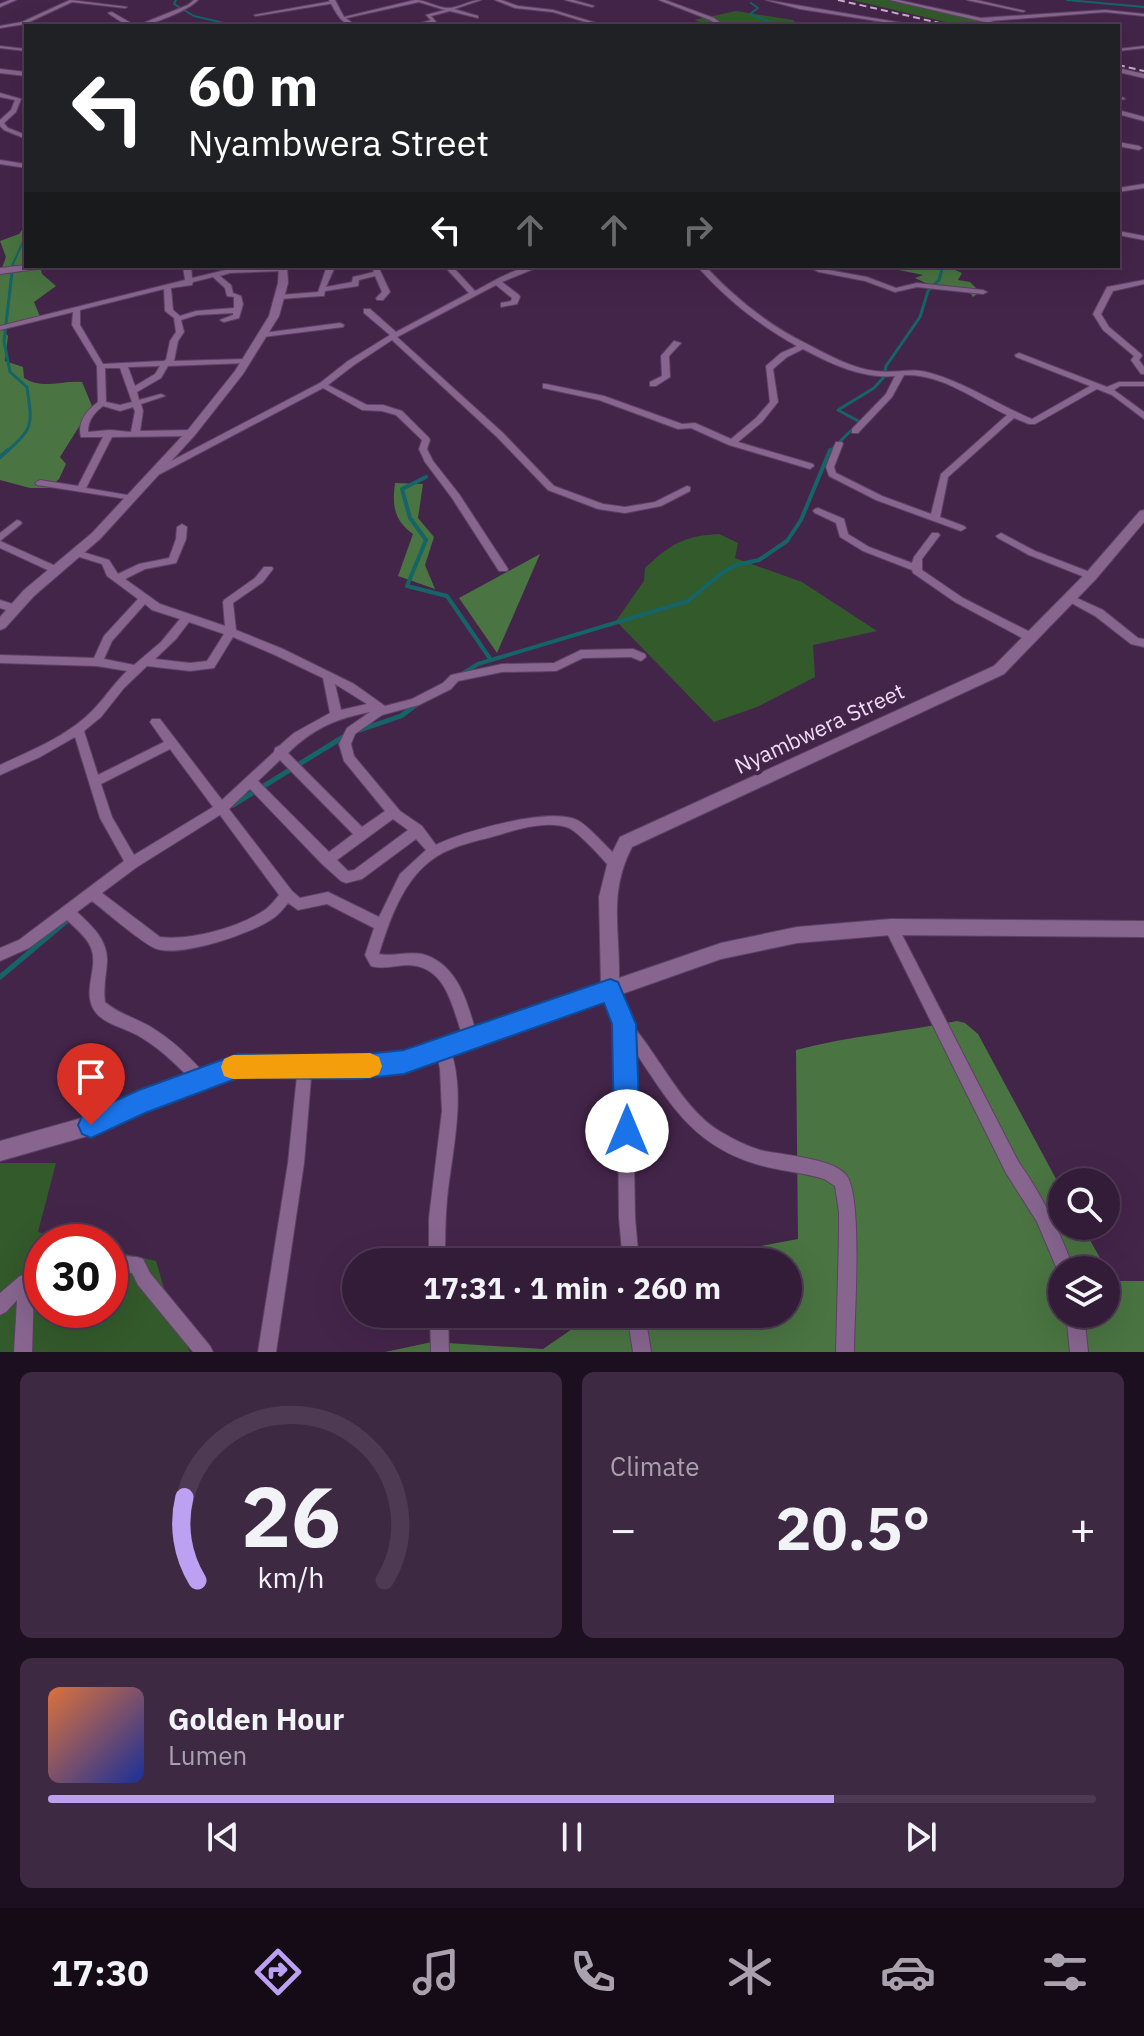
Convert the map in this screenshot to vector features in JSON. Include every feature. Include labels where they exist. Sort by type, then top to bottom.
[{"type":"street","points":[[0,6],[14,0]]},
{"type":"street","points":[[0,27],[23,23],[73,0],[125,7]]},
{"type":"street","points":[[141,24],[190,6],[196,0]]},
{"type":"street","points":[[342,18],[418,0],[476,17]]},
{"type":"street","points":[[421,24],[434,21],[428,16],[479,0]]},
{"type":"street","points":[[497,0],[597,24]]},
{"type":"street","points":[[567,0],[592,6]]},
{"type":"street","points":[[661,0],[718,24]]},
{"type":"street","points":[[768,0],[906,24]]},
{"type":"street","points":[[892,0],[998,24]]},
{"type":"street","points":[[969,0],[1037,14]]},
{"type":"street","points":[[256,15],[332,1],[342,18],[351,24]]},
{"type":"street","points":[[979,20],[1105,11],[1141,15],[1144,23]]},
{"type":"street","points":[[110,13],[132,24]]},
{"type":"street","points":[[867,24],[875,19]]},
{"type":"street","points":[[0,47],[24,50]]},
{"type":"street","points":[[1120,50],[1144,47]]},
{"type":"street","points":[[1120,70],[1144,76]]},
{"type":"street","points":[[0,71],[24,74]]},
{"type":"street","points":[[0,95],[18,99],[13,113],[1,122],[6,129],[24,136]]},
{"type":"street","points":[[1120,113],[1144,119]]},
{"type":"street","points":[[1120,144],[1141,149],[1144,140]]},
{"type":"street","points":[[0,162],[24,166]]},
{"type":"street","points":[[1120,190],[1144,186]]},
{"type":"street","points":[[1120,233],[1144,229]]},
{"type":"street","points":[[1120,233],[1144,238]]},
{"type":"street","points":[[0,271],[28,268]]},
{"type":"street","points":[[187,268],[189,283]]},
{"type":"street","points":[[0,328],[168,289],[230,271],[282,268],[280,297],[263,335],[191,433],[157,472],[0,625]]},
{"type":"street","points":[[280,297],[318,294],[330,268]]},
{"type":"street","points":[[450,268],[474,294]]},
{"type":"street","points":[[157,472],[323,385],[394,336],[497,282],[532,268]]},
{"type":"street","points":[[703,268],[738,305],[804,346],[870,373],[930,375],[1032,422],[1096,386]]},
{"type":"street","points":[[814,268],[867,279],[894,290],[917,285],[983,292]]},
{"type":"street","points":[[321,290],[355,284],[356,279],[376,270],[386,292],[380,298]]},
{"type":"street","points":[[215,275],[228,287],[230,294],[237,296],[238,310],[234,318],[224,320]]},
{"type":"street","points":[[497,282],[516,297],[514,302],[504,305]]},
{"type":"street","points":[[1144,282],[1110,289],[1097,314],[1106,328],[1138,356],[1135,360],[1144,372]]},
{"type":"street","points":[[133,391],[158,376],[169,362],[174,341],[180,332],[178,318],[169,311],[168,289]]},
{"type":"street","points":[[178,318],[196,313],[238,310]]},
{"type":"street","points":[[77,311],[76,325],[101,366],[102,403]]},
{"type":"street","points":[[367,311],[500,435],[551,488],[601,507],[625,510],[658,504],[687,489]]},
{"type":"street","points":[[263,335],[340,325]]},
{"type":"street","points":[[653,384],[666,377],[665,356],[677,343]]},
{"type":"street","points":[[732,443],[759,420],[774,402],[769,368],[784,355],[804,346]]},
{"type":"street","points":[[1019,355],[1107,390],[1144,416]]},
{"type":"street","points":[[101,366],[246,361]]},
{"type":"street","points":[[123,364],[137,403],[139,418],[135,433]]},
{"type":"street","points":[[855,431],[889,395],[900,375]]},
{"type":"street","points":[[1107,390],[1119,384],[1144,384]]},
{"type":"street","points":[[323,385],[365,408],[391,409],[409,421],[426,440],[423,449],[429,462],[456,496],[503,569]]},
{"type":"street","points":[[546,386],[601,398],[681,427],[692,425],[732,443],[810,466]]},
{"type":"street","points":[[102,403],[120,408],[161,396]]},
{"type":"street","points":[[102,403],[92,410],[82,431],[86,435],[191,433]]},
{"type":"street","points":[[935,518],[944,476],[1013,414]]},
{"type":"street","points":[[81,489],[110,433]]},
{"type":"street","points":[[839,444],[830,467],[832,474],[868,494],[961,528]]},
{"type":"street","points":[[40,483],[130,498]]},
{"type":"street","points":[[818,511],[841,521],[843,535],[855,543],[915,568],[959,600],[1030,637]]},
{"type":"street","name":"Nyambwera Street","points":[[614,862],[626,842],[644,832],[999,670],[1091,576],[1144,514]]},
{"type":"street","points":[[0,538],[17,523]]},
{"type":"street","points":[[118,578],[143,566],[173,561],[183,535],[182,527]]},
{"type":"street","points":[[915,568],[917,559],[935,535]]},
{"type":"street","points":[[1001,536],[1032,553],[1091,576]]},
{"type":"street","points":[[0,544],[56,570]]},
{"type":"street","points":[[76,553],[106,562],[109,571],[143,600],[186,619],[231,632],[328,677],[381,708]]},
{"type":"street","points":[[0,659],[204,667],[213,661],[231,632],[228,602],[259,580],[268,569]]},
{"type":"street","points":[[1070,598],[1099,613],[1135,641],[1144,643]]},
{"type":"street","points":[[97,662],[108,639],[143,600]]},
{"type":"street","points":[[0,604],[15,609]]},
{"type":"street","points":[[0,770],[78,730],[107,704],[120,683],[168,642],[186,619]]},
{"type":"street","points":[[0,955],[24,944],[132,863],[220,809],[279,751],[322,720],[415,702],[465,675],[502,668],[556,667],[581,654],[633,653],[641,657]]},
{"type":"street","points":[[328,677],[336,715]]},
{"type":"street","points":[[381,708],[351,731],[344,749],[393,812],[418,830],[434,851]]},
{"type":"street","points":[[156,722],[287,895],[298,904],[328,898],[381,925]]},
{"type":"street","points":[[78,730],[112,832],[132,863]]},
{"type":"street","points":[[95,782],[172,743]]},
{"type":"street","points":[[279,751],[362,835]]},
{"type":"street","points":[[250,781],[346,877],[355,876],[418,830]]},
{"type":"street","points":[[327,860],[393,812]]},
{"type":"street","points":[[471,1040],[452,984],[442,971],[409,959],[376,962],[372,948],[381,925],[405,878],[434,851],[490,831],[538,821],[574,824],[614,862],[605,913],[610,990],[624,1024],[694,1120],[712,1135],[763,1159],[816,1167],[837,1175],[842,1182],[847,1215],[845,1352]]},
{"type":"street","points":[[92,893],[157,943],[167,946],[205,939],[266,917],[287,895]]},
{"type":"street","points":[[68,912],[91,936],[100,951],[96,989],[99,1006],[111,1016],[146,1031],[180,1057],[199,1078]]},
{"type":"street","points":[[891,927],[1012,1167],[1038,1203],[1061,1256]]},
{"type":"street","points":[[0,1151],[91,1125],[199,1078],[238,1066],[358,1067],[404,1062],[721,951],[797,935],[891,927],[1144,929]]},
{"type":"street","points":[[624,1024],[630,1248]]},
{"type":"street","points":[[437,1248],[436,1220],[449,1106],[448,1067],[443,1048]]},
{"type":"street","points":[[267,1352],[296,1163],[305,1066]]},
{"type":"street","points":[[128,1264],[137,1265],[144,1279],[204,1352]]},
{"type":"street","points":[[3,1304],[24,1288]]},
{"type":"street","points":[[23,1352],[27,1328]]},
{"type":"street","points":[[439,1328],[440,1352]]},
{"type":"street","points":[[638,1328],[642,1352]]},
{"type":"street","points":[[1076,1328],[1079,1352]]},
{"type":"green space","points":[[852,0],[887,0],[992,24],[954,24]]},
{"type":"green space","points":[[736,11],[793,20],[797,24],[706,24],[694,20]]},
{"type":"green space","points":[[24,228],[24,268],[40,268],[42,274],[56,286],[34,302],[41,319],[3,330],[8,336],[5,361],[23,367],[24,378],[31,382],[82,382],[92,406],[60,457],[66,464],[59,479],[49,488],[30,488],[0,480],[0,273],[6,257],[0,241],[19,234]]},
{"type":"green space","points":[[890,268],[951,268],[962,273],[958,280],[970,282],[980,292],[973,297],[967,289],[932,286],[915,278],[923,275]]},
{"type":"green space","points":[[395,483],[423,484],[418,518],[434,537],[425,565],[435,589],[398,576],[413,534],[396,512]]},
{"type":"green space","points":[[719,534],[738,543],[735,558],[802,582],[877,631],[813,645],[815,677],[757,707],[714,722],[616,621],[644,581],[645,568],[654,560],[687,539]]},
{"type":"green space","points":[[540,554],[497,653],[459,598]]},
{"type":"green space","points":[[957,1021],[965,1023],[978,1034],[1050,1168],[1048,1240],[1090,1240],[1099,1256],[1048,1256],[1048,1328],[1120,1328],[1120,1281],[1144,1281],[1144,1352],[385,1352],[432,1342],[543,1349],[574,1328],[802,1328],[802,1248],[750,1248],[798,1239],[796,1050]]},
{"type":"green space","points":[[0,1163],[56,1163],[40,1224],[24,1224],[24,1328],[128,1328],[128,1254],[156,1261],[173,1319],[190,1352],[0,1352]]},
{"type":"waterway","points":[[176,0],[174,4],[194,16],[228,24]]},
{"type":"waterway","points":[[1067,0],[1144,7]]},
{"type":"waterway","points":[[751,3],[758,8],[750,14],[776,24]]},
{"type":"waterway","points":[[871,24],[878,20]]},
{"type":"waterway","points":[[12,266],[24,239]]},
{"type":"waterway","points":[[6,452],[27,430],[30,417],[27,387],[10,372],[4,341],[13,264]]},
{"type":"waterway","points":[[829,452],[860,422],[838,410],[874,388],[884,377],[886,366],[920,317],[928,291],[939,280],[942,268]]},
{"type":"waterway","points":[[0,457],[8,450]]},
{"type":"waterway","points":[[460,675],[478,664],[688,601],[723,572],[736,565],[759,560],[787,541],[801,520],[829,452]]},
{"type":"waterway","points":[[426,477],[402,489],[410,518],[426,540],[407,586],[447,596],[491,660]]},
{"type":"waterway","points":[[360,730],[401,716],[417,704]]},
{"type":"waterway","points":[[233,805],[348,734]]},
{"type":"waterway","points":[[0,977],[69,919]]},
{"type":"railway","points":[[838,0],[944,24]]},
{"type":"railway","points":[[1120,65],[1144,71]]},
{"type":"slow traffic","points":[[233,1067],[370,1066]]},
{"type":"route","points":[[91,1125],[139,1102],[238,1066],[358,1067],[404,1062],[610,990],[624,1024],[627,1131]]}]
